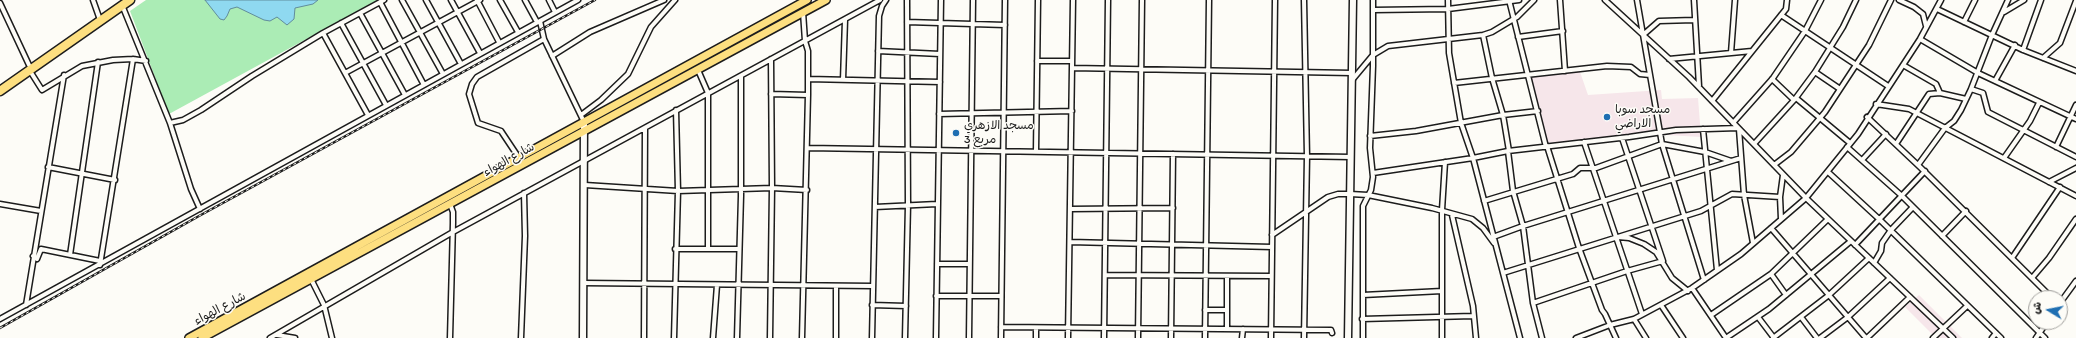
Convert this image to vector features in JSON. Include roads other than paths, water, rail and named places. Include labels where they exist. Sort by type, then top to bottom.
[{"type":"highway","points":[[0,91],[99,16],[122,1],[130,0]]},
{"type":"highway","points":[[0,86],[29,68],[122,1]]},
{"type":"main road","name":"شارع الهواء","points":[[189,338],[519,158],[583,119],[807,0]]},
{"type":"main road","name":"شارع الهواء","points":[[202,338],[826,0]]},
{"type":"street","points":[[93,0],[99,16]]},
{"type":"street","points":[[402,0],[443,74]]},
{"type":"street","points":[[426,0],[461,64]]},
{"type":"street","points":[[451,0],[480,53]]},
{"type":"street","points":[[345,73],[478,0],[499,42]]},
{"type":"street","points":[[500,0],[518,32]]},
{"type":"street","points":[[525,0],[539,22],[544,39],[583,119],[585,130],[583,338]]},
{"type":"street","points":[[549,0],[555,12]]},
{"type":"street","points":[[0,319],[100,263],[200,210],[576,0]]},
{"type":"street","points":[[552,56],[590,32],[664,0]]},
{"type":"street","points":[[583,119],[628,74],[652,27],[675,0]]},
{"type":"street","points":[[270,338],[324,305],[452,232],[880,0]]},
{"type":"street","points":[[872,338],[879,16],[882,6],[886,0]]},
{"type":"street","points":[[905,338],[908,205],[906,150],[907,0]]},
{"type":"street","points":[[936,338],[937,204],[940,151],[939,114],[941,0]]},
{"type":"street","points":[[969,338],[970,151],[973,0]]},
{"type":"street","points":[[1001,338],[1005,0]]},
{"type":"street","points":[[1036,152],[1038,0]]},
{"type":"street","points":[[1068,338],[1073,0]]},
{"type":"street","points":[[1104,338],[1108,0]]},
{"type":"street","points":[[1138,338],[1142,0]]},
{"type":"street","points":[[1205,338],[1209,0]]},
{"type":"street","points":[[1271,338],[1275,0]]},
{"type":"street","points":[[1304,0],[1307,156],[1304,338]]},
{"type":"street","points":[[1348,338],[1353,0]]},
{"type":"street","points":[[1363,338],[1363,206],[1371,190],[1372,173],[1370,136],[1373,55],[1373,0]]},
{"type":"street","points":[[1448,0],[1448,39],[1461,123],[1473,158],[1520,338]]},
{"type":"street","points":[[1373,10],[1448,9],[1519,0]]},
{"type":"street","points":[[1352,77],[1373,55],[1388,46],[1482,35],[1492,32],[1513,20],[1534,0]]},
{"type":"street","points":[[1560,0],[1565,71]]},
{"type":"street","points":[[1605,0],[1699,87],[1806,198],[1953,338]]},
{"type":"street","points":[[1637,0],[1662,144],[1704,280]]},
{"type":"street","points":[[1694,0],[1696,56],[1699,87]]},
{"type":"street","points":[[1731,53],[1735,0]]},
{"type":"street","points":[[1712,101],[1782,15],[1786,9],[1787,0]]},
{"type":"street","points":[[1733,123],[1772,79],[1804,31],[1821,0]]},
{"type":"street","points":[[1754,144],[1795,99],[1815,72],[1843,27],[1856,0]]},
{"type":"street","points":[[1774,165],[1791,152],[1820,118],[1869,45],[1891,0]]},
{"type":"street","points":[[1899,0],[1914,7],[1923,14],[1926,27]]},
{"type":"street","points":[[1576,338],[1584,337],[1610,325],[1634,319],[1688,291],[1753,244],[1806,198],[1849,145],[1920,39],[1941,0]]},
{"type":"street","points":[[1964,22],[1975,0]]},
{"type":"street","points":[[1918,165],[1945,128],[1954,121],[1966,99],[2008,0]]},
{"type":"street","points":[[2003,12],[2024,0]]},
{"type":"street","points":[[2023,50],[2041,0]]},
{"type":"street","points":[[122,1],[170,122],[191,189],[200,210]]},
{"type":"street","points":[[170,122],[183,120],[201,110],[252,76],[323,33],[382,1],[424,85]]},
{"type":"street","points":[[1509,1],[1556,178],[1579,248],[1602,310],[1606,314],[1616,338]]},
{"type":"street","points":[[2044,58],[2060,44],[2076,1]]},
{"type":"street","points":[[0,3],[29,68],[42,90],[64,75],[82,66],[98,62],[133,59],[146,61]]},
{"type":"street","points":[[1937,9],[2023,50],[2076,71]]},
{"type":"street","points":[[802,338],[808,148],[808,51],[805,41],[804,12]]},
{"type":"street","points":[[360,13],[405,95]]},
{"type":"street","points":[[1782,15],[1888,86]]},
{"type":"street","points":[[843,80],[845,20]]},
{"type":"street","points":[[1643,35],[1659,21],[1694,20]]},
{"type":"street","points":[[907,22],[1005,25]]},
{"type":"street","points":[[341,23],[386,105]]},
{"type":"street","points":[[1518,37],[1563,31]]},
{"type":"street","points":[[323,33],[368,115]]},
{"type":"street","points":[[1482,35],[1492,78],[1504,115],[1513,191],[1523,226],[1533,303],[1542,338]]},
{"type":"street","points":[[519,158],[501,131],[478,123],[469,94],[472,84],[477,77],[544,39]]},
{"type":"street","points":[[1920,39],[1978,73],[2039,103],[2076,119]]},
{"type":"street","points":[[1995,81],[2015,45]]},
{"type":"street","points":[[878,51],[940,54]]},
{"type":"street","points":[[1669,59],[1752,51]]},
{"type":"street","points":[[100,263],[115,180],[133,59]]},
{"type":"street","points":[[770,338],[772,188],[771,59]]},
{"type":"street","points":[[1037,61],[1072,61]]},
{"type":"street","points":[[70,255],[98,62]]},
{"type":"street","points":[[1903,65],[1936,84],[1940,93]]},
{"type":"street","points":[[1454,83],[1607,66],[1631,67],[1640,74],[1650,75]]},
{"type":"street","points":[[1072,68],[1305,72],[1352,77]]},
{"type":"street","points":[[698,70],[708,93],[708,249]]},
{"type":"street","points":[[1815,72],[1840,89]]},
{"type":"street","points":[[26,305],[64,75]]},
{"type":"street","points":[[737,338],[741,190],[741,76]]},
{"type":"street","points":[[808,79],[940,82]]},
{"type":"street","points":[[1772,79],[1820,118],[1849,145],[1862,160],[1902,196],[2045,338]]},
{"type":"street","points":[[1971,89],[1983,93],[1988,112],[2076,157]]},
{"type":"street","points":[[1896,144],[1918,113],[1926,96],[1932,93],[1940,93],[1966,99]]},
{"type":"street","points":[[771,94],[808,95]]},
{"type":"street","points":[[2004,158],[2039,103]]},
{"type":"street","points":[[1876,104],[1901,107],[1918,113],[2076,196]]},
{"type":"street","points":[[2056,147],[2076,105]]},
{"type":"street","points":[[674,338],[678,191],[676,110]]},
{"type":"street","points":[[939,114],[1072,111]]},
{"type":"street","points":[[1370,136],[1416,131],[1504,115],[1538,111]]},
{"type":"street","points":[[1867,117],[1966,211],[2044,290]]},
{"type":"street","points":[[644,338],[643,284],[645,128]]},
{"type":"street","points":[[1372,173],[1473,158],[1508,151],[1661,132],[1739,128]]},
{"type":"street","points":[[1739,128],[1744,195],[1753,244]]},
{"type":"street","points":[[1703,129],[1717,270]]},
{"type":"street","points":[[1862,160],[1886,134]]},
{"type":"street","points":[[1622,138],[1627,157],[1663,261],[1672,278],[1688,291]]},
{"type":"street","points":[[1584,142],[1591,168],[1642,314]]},
{"type":"street","points":[[1484,201],[1572,174],[1580,168],[1596,168],[1662,144],[1705,152],[1731,161]]},
{"type":"street","points":[[808,148],[1351,157]]},
{"type":"street","points":[[1171,338],[1173,154]]},
{"type":"street","points":[[1493,237],[1639,189],[1742,158]]},
{"type":"street","points":[[1442,338],[1442,210],[1445,162]]},
{"type":"street","points":[[48,167],[82,172],[115,180]]},
{"type":"street","points":[[2049,182],[2076,168]]},
{"type":"street","points":[[1855,245],[1925,171]]},
{"type":"street","points":[[1828,172],[1891,230],[2001,338]]},
{"type":"street","points":[[1781,219],[1780,196],[1783,175]]},
{"type":"street","points":[[585,185],[678,191],[772,188],[807,190]]},
{"type":"street","points":[[2012,258],[2060,188]]},
{"type":"street","points":[[521,338],[525,236],[524,193]]},
{"type":"street","points":[[1272,235],[1332,195],[1350,194],[1442,210],[1472,219],[1483,228],[1495,244]]},
{"type":"street","points":[[1503,273],[1701,211],[1732,194],[1780,196]]},
{"type":"street","points":[[0,204],[41,211]]},
{"type":"street","points":[[450,204],[453,212],[450,338]]},
{"type":"street","points":[[875,207],[937,204]]},
{"type":"street","points":[[1070,210],[1106,208],[1173,208]]},
{"type":"street","points":[[1874,263],[1881,251],[1882,243],[1891,230],[1914,208]]},
{"type":"street","points":[[1942,236],[1966,211]]},
{"type":"street","points":[[1452,214],[1473,306],[1476,338]]},
{"type":"street","points":[[1711,315],[1771,274],[1828,219]]},
{"type":"street","points":[[2032,278],[2049,258],[2076,219]]},
{"type":"street","points":[[1772,228],[1866,338],[1910,297]]},
{"type":"street","points":[[1615,237],[1629,238],[1644,244],[1656,252],[1663,261]]},
{"type":"street","points":[[1692,288],[1726,338],[1758,317],[1851,241]]},
{"type":"street","points":[[1070,242],[1272,247]]},
{"type":"street","points":[[33,256],[37,259],[42,249],[100,263]]},
{"type":"street","points":[[676,249],[739,249]]},
{"type":"street","points":[[1758,317],[1774,338],[1829,295],[1869,258]]},
{"type":"street","points":[[1533,303],[1626,270],[1663,261]]},
{"type":"street","points":[[937,264],[969,264]]},
{"type":"street","points":[[1771,274],[1786,295]]},
{"type":"street","points":[[1105,275],[1271,276]]},
{"type":"street","points":[[1227,276],[1227,329]]},
{"type":"street","points":[[1801,317],[1819,338],[1848,317],[1890,278]]},
{"type":"street","points":[[311,279],[324,305],[332,338]]},
{"type":"street","points":[[2068,292],[2076,281]]},
{"type":"street","points":[[584,283],[873,286]]},
{"type":"street","points":[[713,338],[717,284]]},
{"type":"street","points":[[836,286],[836,338]]},
{"type":"street","points":[[1362,295],[1442,291]]},
{"type":"street","points":[[936,296],[1001,296]]},
{"type":"street","points":[[872,305],[906,306]]},
{"type":"street","points":[[1661,305],[1683,338]]},
{"type":"street","points":[[1933,338],[1967,306]]},
{"type":"street","points":[[1205,310],[1227,310]]},
{"type":"street","points":[[1362,319],[1473,316]]},
{"type":"street","points":[[1634,319],[1646,338]]},
{"type":"street","points":[[1001,327],[1331,330],[1332,333]]},
{"type":"street","points":[[1036,328],[1036,338]]},
{"type":"street","points":[[1242,338],[1243,329]]},
{"type":"street","points":[[2036,338],[2042,330]]},
{"type":"street","points":[[1992,338],[1996,333]]},
{"type":"street","points":[[277,335],[295,338]]},
{"type":"water","points":[[205,0],[318,0],[313,4],[295,8],[294,19],[287,25],[277,17],[270,21],[264,20],[237,7],[230,9],[224,20],[220,19]]},
{"type":"railway","points":[[0,328],[199,216],[595,0]]},
{"type":"place","name":"مسجد سوبا الاراضي","points":[[1607,117]]},
{"type":"place","name":"مسجد الازهري مربع 3","points":[[956,133]]}]
